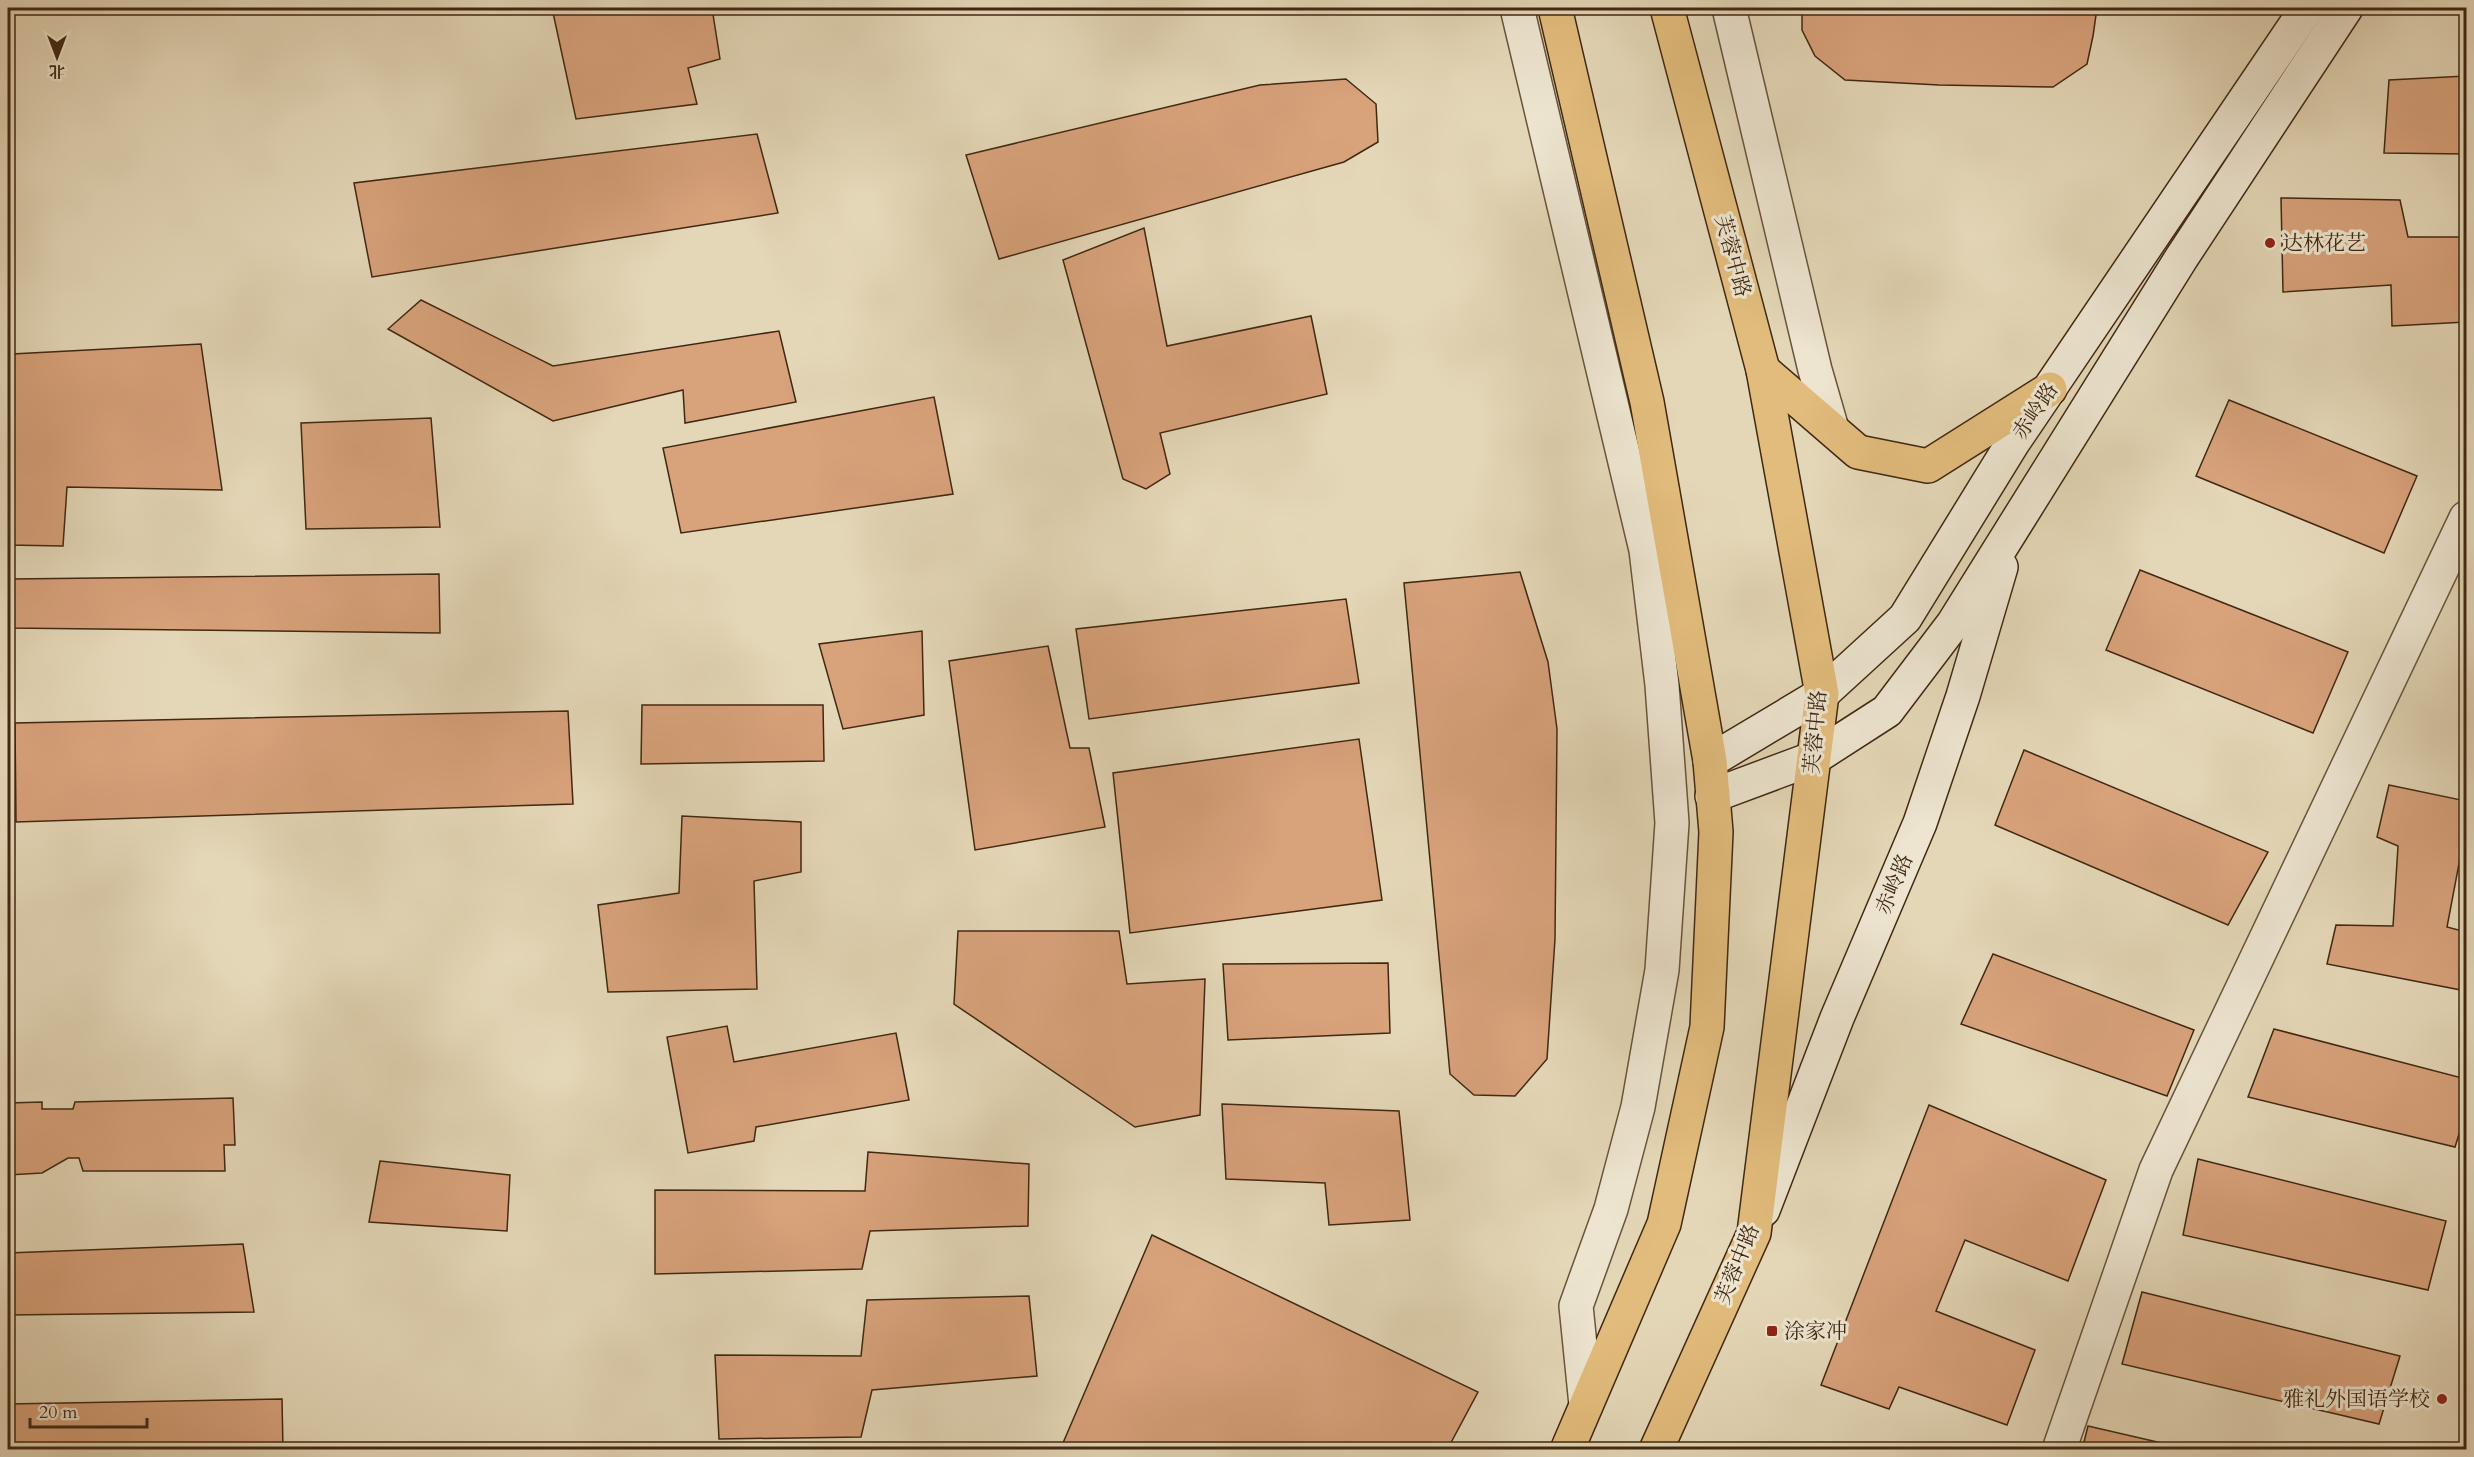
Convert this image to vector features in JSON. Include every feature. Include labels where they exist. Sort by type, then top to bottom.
[{"type":"main road","points":[[1555,8],[1647,402],[1710,761],[1716,832],[1707,1028],[1664,1224],[1567,1449]]},
{"type":"main road","name":"芙蓉中路","points":[[1656,1449],[1754,1233],[1822,694],[1763,370],[1667,8]]},
{"type":"main road","points":[[1763,370],[1858,452],[1928,466],[2050,388]]},
{"type":"street","points":[[1517,8],[1646,550],[1662,685],[1672,823],[1662,970],[1638,1107],[1611,1209],[1575,1306],[1586,1405]]},
{"type":"street","points":[[1729,8],[1815,370],[1832,429]]},
{"type":"street","name":"赤岭路","points":[[1710,761],[1822,694],[1905,618],[2012,444],[2307,8]]},
{"type":"street","name":"赤岭路","points":[[1713,796],[1814,758],[1887,711],[1953,624],[2181,257],[2346,8]]},
{"type":"street","points":[[2059,1449],[2156,1170],[2466,518]]},
{"type":"street","name":"赤岭路","points":[[1754,1233],[1837,1018],[1920,823],[1963,696],[2012,528]]},
{"type":"building","points":[[552,8],[712,8],[720,59],[688,68],[697,104],[576,119]]},
{"type":"building","points":[[1802,8],[2097,8],[2087,64],[2053,87],[1939,85],[1845,80],[1815,56],[1802,30]]},
{"type":"building","points":[[2466,76],[2466,154],[2384,153],[2389,80]]},
{"type":"building","points":[[1346,79],[1376,104],[1378,142],[1344,162],[999,259],[966,155],[1260,85]]},
{"type":"building","points":[[757,134],[778,213],[372,277],[354,183]]},
{"type":"building","points":[[2281,198],[2400,200],[2408,237],[2466,237],[2466,322],[2392,326],[2391,285],[2283,292]]},
{"type":"building","points":[[1144,228],[1167,346],[1311,316],[1327,394],[1160,433],[1170,474],[1146,489],[1123,479],[1063,260]]},
{"type":"building","points":[[421,300],[553,366],[779,331],[796,402],[685,423],[683,390],[553,421],[388,329]]},
{"type":"building","points":[[201,344],[222,490],[67,487],[63,546],[8,545],[8,439],[12,354]]},
{"type":"building","points":[[934,397],[953,494],[681,533],[663,448]]},
{"type":"building","points":[[2229,400],[2417,476],[2384,553],[2196,476]]},
{"type":"building","points":[[431,418],[440,527],[306,529],[301,423]]},
{"type":"building","points":[[2140,570],[2348,652],[2313,733],[2106,650]]},
{"type":"building","points":[[1520,572],[1548,662],[1557,729],[1555,939],[1547,1059],[1515,1096],[1474,1095],[1450,1074],[1404,583]]},
{"type":"building","points":[[439,574],[440,633],[8,628],[11,579]]},
{"type":"building","points":[[1346,599],[1359,683],[1089,719],[1076,629]]},
{"type":"building","points":[[922,631],[924,715],[843,729],[819,644]]},
{"type":"building","points":[[1048,646],[1070,748],[1089,748],[1105,827],[975,850],[949,661]]},
{"type":"building","points":[[642,705],[823,705],[824,761],[641,764]]},
{"type":"building","points":[[568,711],[573,804],[16,822],[15,723]]},
{"type":"building","points":[[1359,739],[1382,900],[1130,933],[1113,773]]},
{"type":"building","points":[[2024,750],[2268,852],[2228,925],[1995,825]]},
{"type":"building","points":[[2389,785],[2466,801],[2466,855],[2461,853],[2447,927],[2466,932],[2466,991],[2327,964],[2336,925],[2393,926],[2398,846],[2377,837]]},
{"type":"building","points":[[682,816],[801,822],[801,872],[754,881],[757,989],[608,992],[598,905],[679,893]]},
{"type":"building","points":[[958,931],[1119,931],[1127,984],[1205,979],[1200,1115],[1135,1127],[954,1004]]},
{"type":"building","points":[[1993,954],[2194,1030],[2167,1096],[1961,1024]]},
{"type":"building","points":[[1388,963],[1390,1033],[1228,1040],[1223,964]]},
{"type":"building","points":[[727,1026],[734,1062],[896,1033],[909,1100],[756,1127],[754,1141],[688,1153],[667,1037]]},
{"type":"building","points":[[2274,1029],[2466,1079],[2466,1112],[2455,1147],[2248,1097]]},
{"type":"building","points":[[233,1098],[235,1145],[224,1145],[225,1171],[83,1171],[79,1158],[68,1158],[42,1173],[8,1175],[8,1103],[42,1102],[42,1109],[73,1109],[75,1102]]},
{"type":"building","points":[[1222,1104],[1399,1111],[1410,1220],[1329,1225],[1325,1183],[1226,1179]]},
{"type":"building","points":[[1929,1105],[2106,1180],[2068,1281],[1965,1240],[1936,1311],[2035,1350],[2007,1425],[1899,1387],[1889,1409],[1821,1385]]},
{"type":"building","points":[[868,1152],[1029,1164],[1028,1226],[870,1231],[862,1269],[655,1274],[655,1190],[865,1191]]},
{"type":"building","points":[[2198,1159],[2446,1221],[2428,1290],[2183,1235]]},
{"type":"building","points":[[380,1161],[510,1175],[507,1231],[369,1222]]},
{"type":"building","points":[[1152,1235],[1478,1392],[1447,1450],[1060,1450]]},
{"type":"building","points":[[243,1244],[254,1312],[8,1315],[8,1253]]},
{"type":"building","points":[[2142,1292],[2400,1356],[2379,1424],[2122,1364]]},
{"type":"building","points":[[1029,1296],[1037,1376],[872,1390],[861,1437],[719,1439],[715,1355],[861,1356],[867,1300]]},
{"type":"building","points":[[282,1399],[283,1450],[8,1450],[8,1404]]},
{"type":"building","points":[[2088,1426],[2192,1450],[2082,1450]]},
{"type":"place","name":"达林花艺","points":[[2270,243]]},
{"type":"place","name":"涂家冲","points":[[1772,1331]]},
{"type":"place","name":"雅礼外国语学校","points":[[2442,1399]]}]
